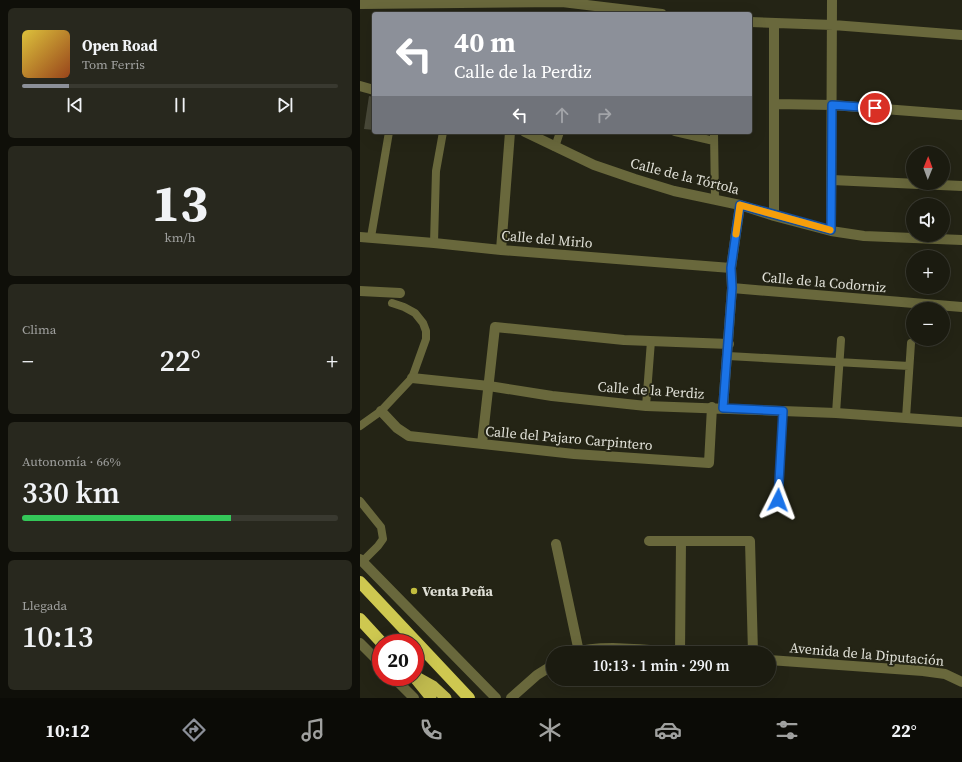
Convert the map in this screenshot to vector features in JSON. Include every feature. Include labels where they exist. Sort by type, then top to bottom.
[{"type":"highway","points":[[360,582],[469,698]]},
{"type":"highway","points":[[360,619],[374,634]]},
{"type":"highway","points":[[424,682],[433,686],[446,698]]},
{"type":"highway","points":[[421,686],[431,698]]},
{"type":"street","points":[[831,230],[832,0]]},
{"type":"street","points":[[360,4],[562,1],[647,12]]},
{"type":"street","points":[[752,22],[833,25],[962,35]]},
{"type":"street","points":[[774,24],[774,216]]},
{"type":"street","points":[[360,86],[372,89]]},
{"type":"street","points":[[775,104],[832,105],[962,115]]},
{"type":"street","points":[[501,250],[510,134]]},
{"type":"street","name":"Calle de la Tórtola","points":[[529,134],[594,165],[635,180],[674,191],[740,205],[774,216],[831,230],[864,236],[962,240]]},
{"type":"street","points":[[832,180],[962,186]]},
{"type":"street","points":[[723,408],[729,344],[732,288],[731,268],[740,205]]},
{"type":"street","name":"Calle del Mirlo","points":[[360,237],[434,242],[501,250],[731,268]]},
{"type":"street","name":"Calle de la Codorniz","points":[[732,288],[962,307]]},
{"type":"street","points":[[360,291],[400,293]]},
{"type":"street","points":[[482,444],[495,327],[624,340],[729,344]]},
{"type":"street","name":"Calle de la Perdiz","points":[[412,378],[489,386],[552,396],[646,406],[712,407],[836,413],[962,422]]},
{"type":"street","name":"Calle del Pajaro Carpintero","points":[[380,411],[397,428],[408,436],[574,454],[709,463],[712,407]]},
{"type":"street","points":[[649,541],[750,541],[753,646]]},
{"type":"street","points":[[680,646],[681,541]]},
{"type":"street","points":[[556,544],[577,646]]},
{"type":"street","points":[[361,561],[496,698]]},
{"type":"street","points":[[360,643],[372,655]]},
{"type":"street","name":"Avenida de la Diputación","points":[[776,660],[923,671],[945,674],[962,682]]},
{"type":"street","points":[[511,698],[537,675],[546,669]]},
{"type":"street","points":[[400,686],[409,697]]},
{"type":"lane","points":[[371,237],[389,134]]},
{"type":"lane","points":[[434,242],[436,171],[443,134]]},
{"type":"lane","points":[[555,147],[559,134]]},
{"type":"lane","points":[[684,134],[714,141]]},
{"type":"lane","points":[[714,134],[714,199]]},
{"type":"lane","points":[[360,426],[380,411],[412,378],[426,339],[426,331],[423,323],[415,314],[404,306],[392,304]]},
{"type":"lane","points":[[836,413],[842,340]]},
{"type":"lane","points":[[646,406],[651,341]]},
{"type":"lane","points":[[906,418],[911,346]]},
{"type":"lane","points":[[728,356],[909,366]]},
{"type":"lane","points":[[778,500],[783,411]]},
{"type":"lane","points":[[360,501],[381,527],[383,539],[378,546],[361,561]]},
{"type":"building","points":[[369,96],[372,97],[372,130],[364,129]]},
{"type":"slow traffic","points":[[736,234],[740,205],[774,216],[830,230]]},
{"type":"place","name":"Venta Peña","points":[[414,591]]},
{"type":"route","points":[[778,500],[783,411],[723,408],[729,344],[732,288],[731,268],[740,205],[774,216],[831,230],[832,105],[875,108]]}]
